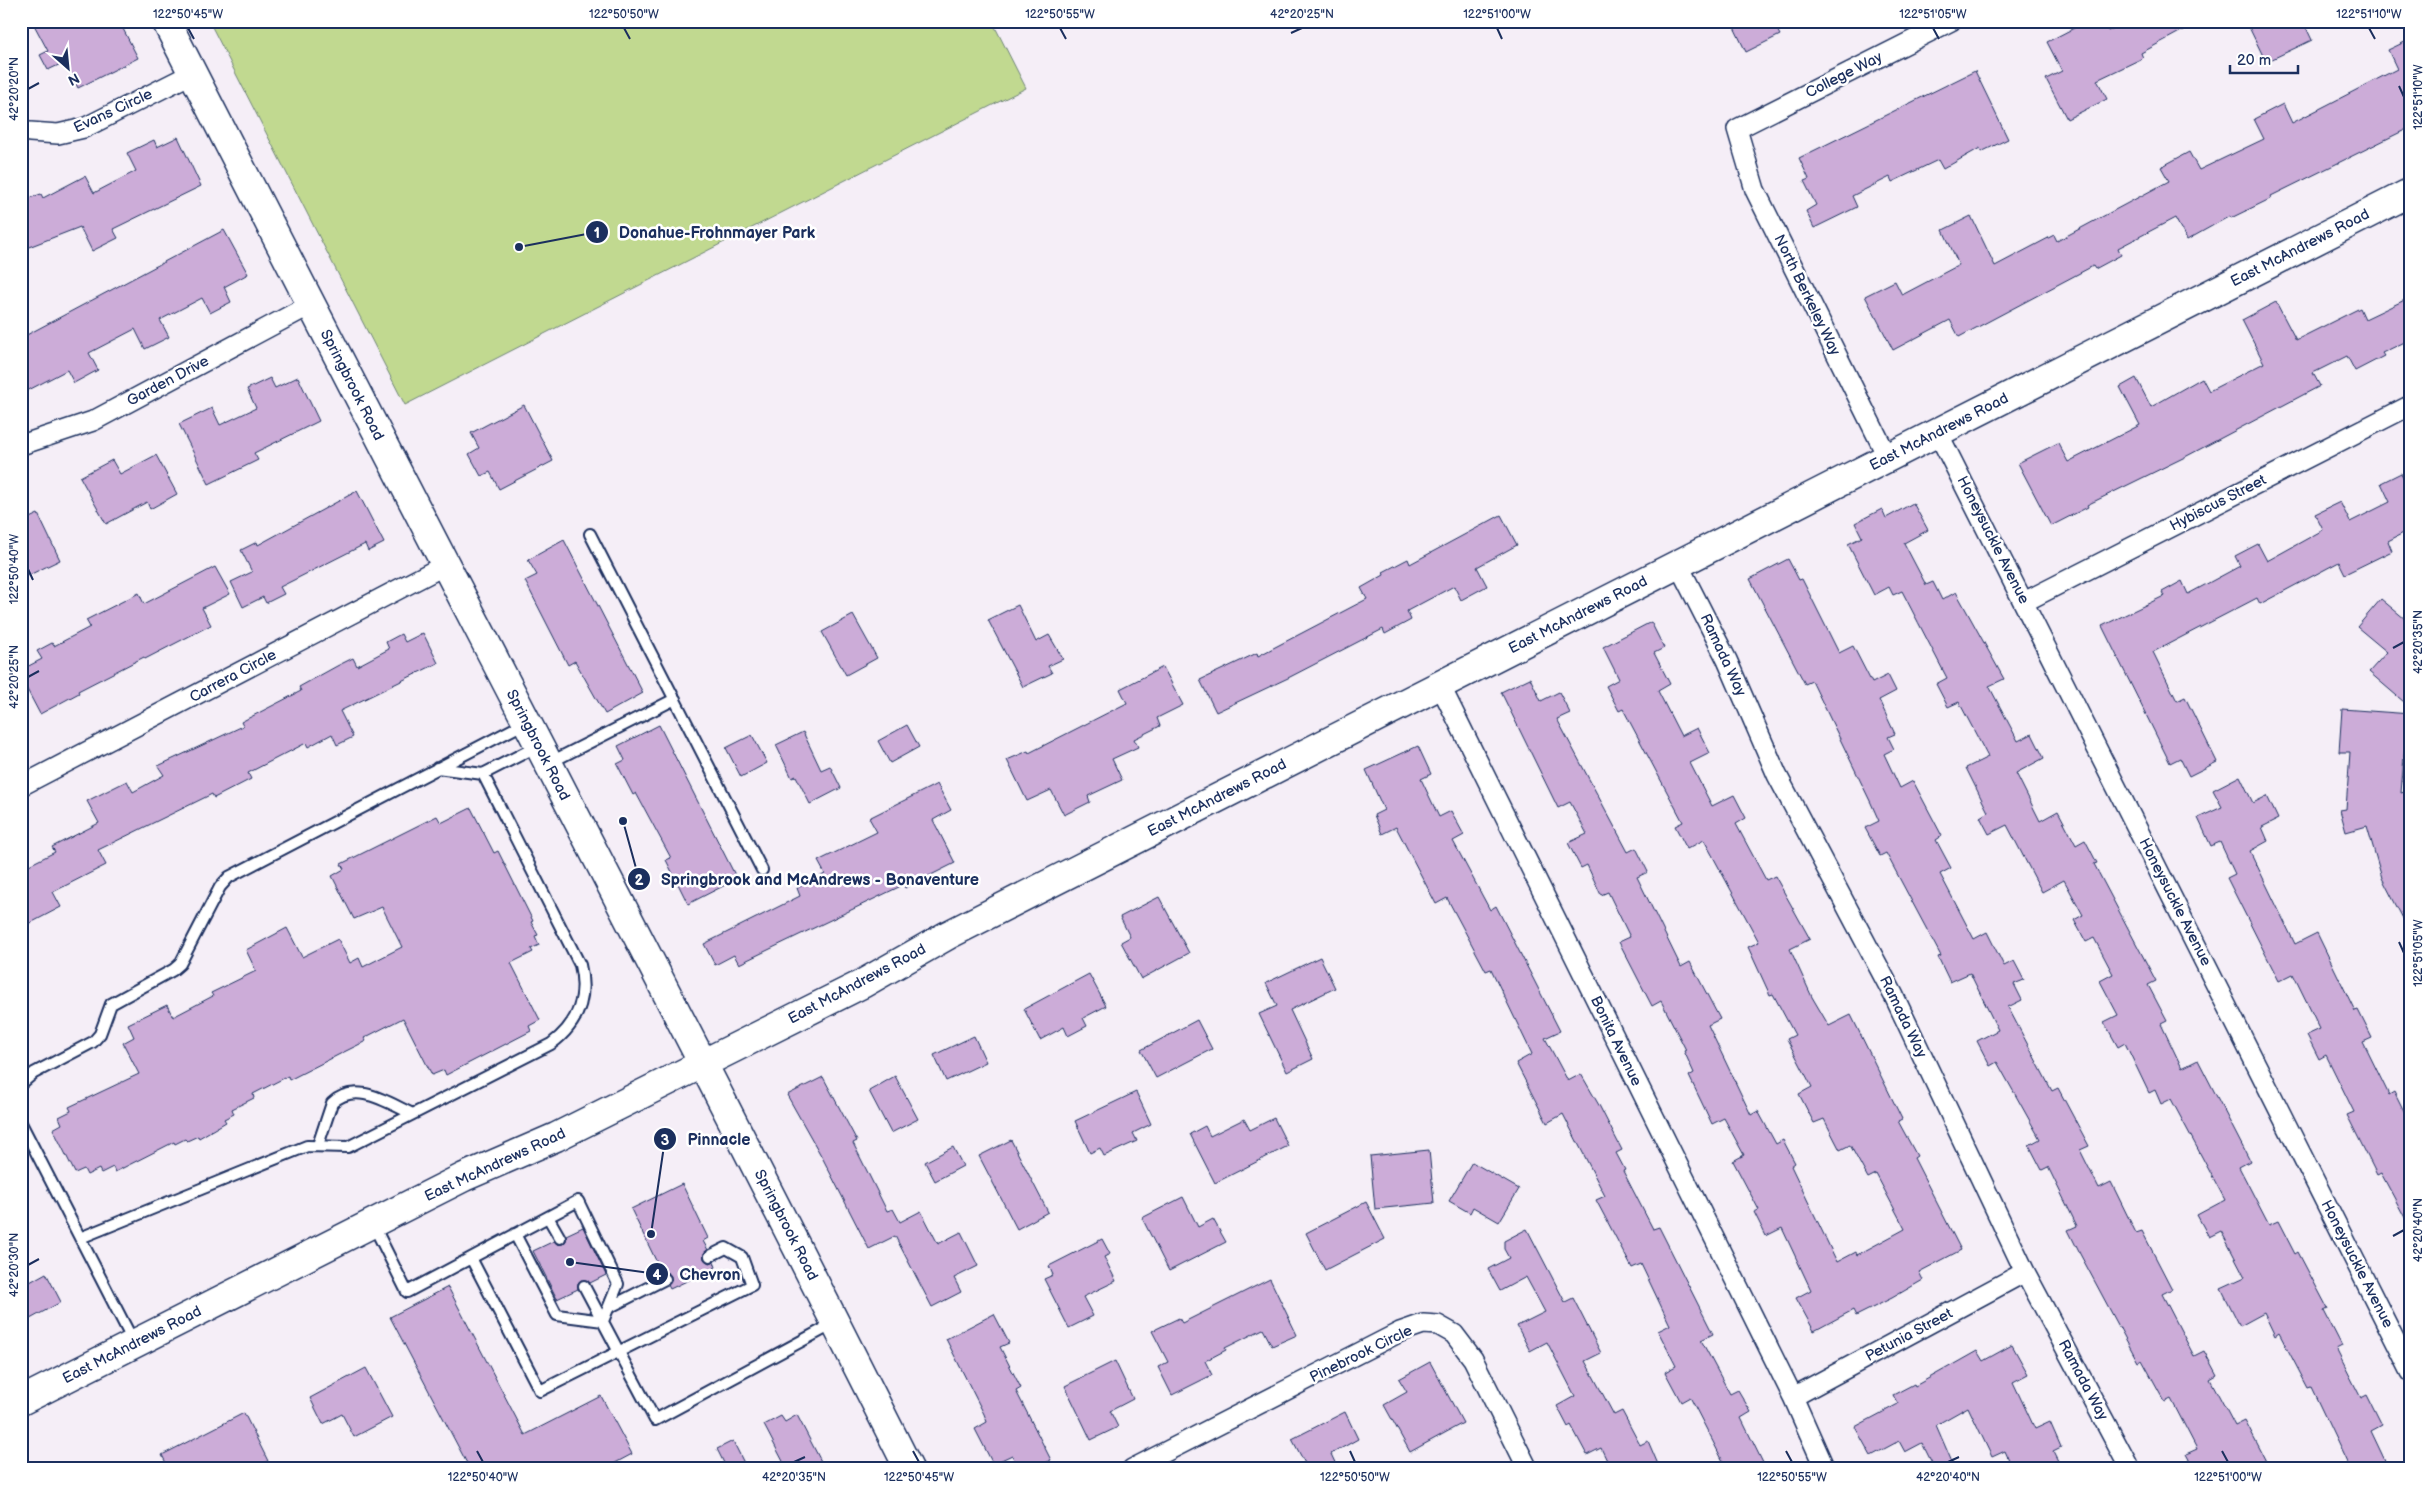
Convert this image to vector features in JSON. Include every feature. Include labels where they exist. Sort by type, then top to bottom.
[{"type":"main road","name":"Springbrook Road","points":[[166,21],[310,305],[704,1063],[909,1469]]},
{"type":"main road","name":"East McAndrews Road","points":[[21,1401],[464,1177],[556,1137],[862,984],[948,935],[2411,192]]},
{"type":"street","name":"College Way","points":[[1737,129],[1951,21]]},
{"type":"street","name":"Evans Circle","points":[[30,132],[58,134],[84,128],[192,73]]},
{"type":"street","name":"North Berkeley Way","points":[[1737,129],[1755,190],[1888,458]]},
{"type":"street","name":"Garden Drive","points":[[21,445],[93,421],[310,305]]},
{"type":"street","name":"Hybiscus Street","points":[[2024,602],[2411,405]]},
{"type":"street","name":"Honeysuckle Avenue","points":[[1938,432],[2411,1372]]},
{"type":"street","name":"Ramada Way","points":[[1678,564],[1727,660],[1777,775],[1894,996],[2025,1272],[2130,1469]]},
{"type":"street","name":"Carrera Circle","points":[[21,786],[445,565]]},
{"type":"street","name":"Bonita Avenue","points":[[1440,685],[1793,1398],[1825,1469]]},
{"type":"street","name":"Petunia Street","points":[[1793,1398],[2025,1272]]},
{"type":"street","name":"Pinebrook Circle","points":[[1132,1469],[1400,1332],[1423,1324],[1438,1325],[1454,1334],[1473,1359],[1528,1469]]},
{"type":"lane","points":[[590,534],[762,870]]},
{"type":"lane","points":[[437,768],[483,774],[543,754],[675,699]]},
{"type":"lane","points":[[21,1084],[34,1072],[93,1042],[100,1034],[111,1004],[180,964],[220,887],[229,877],[526,722]]},
{"type":"lane","points":[[80,1238],[307,1146],[318,1145],[345,1148],[551,1044],[571,1026],[582,1003],[583,976],[576,954],[483,774]]},
{"type":"lane","points":[[318,1145],[332,1103],[351,1092],[363,1093],[413,1114]]},
{"type":"lane","points":[[21,1123],[134,1344]]},
{"type":"lane","points":[[372,1223],[407,1292],[578,1201],[618,1284],[603,1321]]},
{"type":"lane","points":[[548,1216],[560,1238]]},
{"type":"lane","points":[[515,1234],[557,1315],[603,1321]]},
{"type":"lane","points":[[471,1258],[540,1391],[752,1285],[742,1256],[726,1248],[710,1256]]},
{"type":"lane","points":[[610,1307],[665,1279]]},
{"type":"lane","points":[[584,1286],[655,1420],[836,1323]]},
{"type":"green space","points":[[209,21],[992,21],[1026,88],[405,405]]},
{"type":"building","points":[[32,21],[119,21],[138,58],[78,88],[65,62],[48,70],[40,55],[48,51]]},
{"type":"building","points":[[1731,21],[1772,21],[1780,35],[1746,52]]},
{"type":"building","points":[[2076,21],[2103,21],[2108,31],[2128,21],[2200,21],[2141,53],[2143,58],[2097,80],[2107,99],[2067,119],[2046,79],[2062,71],[2047,42],[2078,26]]},
{"type":"building","points":[[2246,21],[2303,21],[2312,40],[2266,62]]},
{"type":"building","points":[[2411,39],[2411,127],[2271,196],[2272,198],[2231,218],[2230,216],[2187,240],[2175,218],[2118,248],[2121,255],[2095,269],[2093,266],[1959,337],[1950,320],[1893,350],[1865,296],[1895,281],[1902,295],[1959,265],[1943,230],[1971,216],[1995,266],[2054,235],[2057,241],[2169,181],[2161,167],[2189,152],[2199,170],[2264,139],[2254,119],[2283,104],[2292,123],[2397,69],[2388,50]]},
{"type":"building","points":[[1975,71],[2008,139],[1981,152],[1980,148],[1943,169],[1938,160],[1892,182],[1890,177],[1852,196],[1857,207],[1814,228],[1806,211],[1816,205],[1804,181],[1809,179],[1799,158]]},
{"type":"building","points":[[178,137],[201,186],[113,229],[118,238],[92,251],[80,227],[21,250],[21,201],[41,194],[43,198],[85,176],[94,193],[136,171],[127,153],[154,140],[157,147]]},
{"type":"building","points":[[224,230],[248,274],[224,287],[231,302],[210,313],[202,298],[160,320],[169,337],[145,349],[135,329],[89,353],[98,370],[74,383],[67,370],[21,394],[21,338]]},
{"type":"building","points":[[2411,297],[2411,339],[2382,353],[2384,356],[2355,371],[2347,356],[2313,373],[2320,386],[2185,457],[2087,505],[2088,507],[2051,526],[2018,463],[2058,443],[2068,462],[2140,425],[2120,387],[2136,378],[2151,407],[2202,378],[2209,391],[2264,363],[2242,320],[2276,302],[2296,340],[2360,308],[2365,319]]},
{"type":"building","points":[[298,377],[319,421],[254,453],[258,460],[209,484],[179,424],[212,408],[220,425],[256,408],[247,389],[270,378],[275,388]]},
{"type":"building","points":[[524,405],[553,461],[499,489],[490,472],[481,476],[469,454],[479,448],[471,433]]},
{"type":"building","points":[[156,455],[177,494],[150,509],[147,502],[106,524],[80,477],[112,460],[120,474]]},
{"type":"building","points":[[2401,473],[2411,493],[2411,529],[2388,541],[2392,551],[2345,574],[2339,562],[2260,604],[2257,598],[2153,652],[2177,701],[2185,697],[2217,762],[2189,776],[2180,758],[2170,763],[2102,626],[2164,596],[2162,592],[2182,581],[2188,594],[2240,566],[2235,556],[2258,544],[2267,561],[2323,530],[2315,514],[2340,502],[2350,522],[2390,502],[2381,483]]},
{"type":"building","points":[[357,491],[384,543],[368,551],[365,544],[280,587],[284,594],[266,603],[263,597],[243,607],[231,582],[252,572],[241,550],[257,542],[258,545]]},
{"type":"building","points":[[1913,503],[1928,530],[1904,543],[1926,585],[1933,582],[1942,600],[1956,592],[2004,679],[1989,686],[2018,741],[2032,734],[2044,758],[2016,773],[2040,821],[2058,811],[2076,845],[2085,840],[2097,863],[2094,864],[2156,981],[2148,985],[2167,1021],[2161,1024],[2182,1068],[2198,1060],[2250,1161],[2239,1167],[2269,1225],[2278,1221],[2295,1254],[2298,1252],[2328,1309],[2324,1311],[2342,1346],[2336,1349],[2361,1398],[2367,1395],[2382,1425],[2371,1431],[2389,1469],[2350,1469],[2311,1387],[2308,1388],[2279,1333],[2275,1336],[2264,1313],[2240,1326],[2221,1288],[2245,1277],[2221,1231],[2209,1237],[2197,1215],[2225,1200],[2171,1099],[2161,1104],[2155,1090],[2149,1093],[2125,1043],[2118,1047],[2104,1022],[2118,1015],[2100,981],[2113,974],[2094,938],[2086,942],[2074,920],[2083,915],[2064,880],[2042,892],[2007,825],[1989,834],[1980,817],[1988,812],[1966,768],[1988,757],[1959,702],[1948,707],[1936,684],[1947,678],[1902,591],[1893,595],[1889,587],[1874,595],[1848,544],[1862,537],[1855,523],[1882,509],[1886,518]]},
{"type":"building","points":[[38,514],[60,560],[21,579],[21,522]]},
{"type":"building","points":[[1501,515],[1517,545],[1477,567],[1487,586],[1461,600],[1454,586],[1407,611],[1411,620],[1385,634],[1383,629],[1288,678],[1216,712],[1200,680],[1257,653],[1258,656],[1367,599],[1361,588],[1384,575],[1383,572],[1408,559],[1410,564]]},
{"type":"building","points":[[564,540],[643,693],[605,714],[575,661],[568,665],[525,581],[537,575],[528,560]]},
{"type":"building","points":[[1788,559],[1799,580],[1802,579],[1839,653],[1853,646],[1872,683],[1888,675],[1896,691],[1879,700],[1895,734],[1888,737],[1894,749],[1884,754],[1900,788],[1913,781],[1942,836],[1936,840],[1951,868],[1940,874],[1974,939],[1987,932],[2004,966],[2014,961],[2024,980],[2014,984],[2022,1000],[2008,1007],[2052,1091],[2058,1088],[2089,1146],[2080,1150],[2099,1188],[2111,1182],[2136,1233],[2142,1231],[2172,1289],[2162,1294],[2194,1356],[2204,1351],[2217,1375],[2210,1379],[2235,1426],[2245,1421],[2270,1469],[2194,1469],[2186,1454],[2197,1449],[2171,1399],[2165,1402],[2142,1360],[2138,1362],[2080,1254],[2068,1230],[2077,1226],[2048,1167],[2042,1170],[2029,1145],[2040,1139],[1997,1062],[1990,1066],[1977,1041],[1998,1030],[1970,973],[1950,982],[1938,957],[1941,956],[1886,853],[1880,856],[1865,828],[1879,821],[1871,803],[1812,681],[1805,684],[1750,579]]},
{"type":"building","points":[[215,567],[230,594],[202,608],[211,625],[78,691],[79,693],[40,714],[21,678],[21,670],[42,659],[37,651],[52,643],[54,646],[90,627],[86,620],[139,593],[144,604]]},
{"type":"building","points":[[2381,599],[2411,624],[2411,708],[2369,672],[2387,652],[2357,627]]},
{"type":"building","points":[[1018,605],[1036,642],[1049,635],[1063,659],[1048,666],[1052,673],[1023,687],[988,620]]},
{"type":"building","points":[[853,615],[877,658],[846,675],[822,632]]},
{"type":"building","points":[[1651,622],[1664,648],[1654,653],[1670,684],[1658,691],[1681,736],[1697,728],[1710,753],[1690,763],[1712,806],[1734,795],[1746,818],[1736,824],[1766,880],[1775,876],[1810,939],[1790,949],[1812,997],[1829,1026],[1851,1015],[1902,1119],[1898,1121],[1917,1156],[1914,1158],[1961,1250],[1919,1272],[1923,1280],[1892,1298],[1856,1316],[1853,1310],[1814,1331],[1796,1298],[1811,1290],[1782,1228],[1766,1236],[1754,1212],[1759,1210],[1733,1161],[1744,1155],[1724,1118],[1712,1124],[1689,1076],[1694,1073],[1684,1051],[1686,1050],[1661,1001],[1652,1006],[1619,942],[1630,937],[1608,892],[1601,895],[1587,865],[1581,868],[1568,843],[1587,834],[1570,802],[1558,808],[1501,692],[1530,678],[1541,701],[1559,692],[1570,713],[1557,719],[1628,852],[1636,848],[1648,872],[1637,877],[1681,967],[1690,962],[1720,1019],[1708,1025],[1751,1115],[1758,1111],[1776,1144],[1783,1140],[1795,1163],[1791,1166],[1837,1262],[1856,1252],[1857,1255],[1905,1229],[1876,1174],[1868,1178],[1850,1145],[1840,1150],[1824,1119],[1814,1123],[1799,1094],[1812,1087],[1787,1039],[1795,1035],[1773,994],[1770,995],[1748,947],[1759,942],[1704,840],[1687,849],[1675,826],[1683,822],[1623,709],[1619,711],[1606,686],[1619,679],[1603,647]]},
{"type":"building","points":[[423,633],[438,663],[340,711],[353,737],[337,745],[332,734],[308,747],[306,743],[248,773],[251,779],[214,798],[212,794],[98,850],[106,865],[53,892],[61,907],[21,928],[21,869],[55,852],[52,847],[99,823],[87,801],[127,781],[133,792],[164,775],[158,766],[243,726],[241,722],[301,691],[299,687],[337,666],[353,658],[357,666],[389,649],[386,642],[401,634],[405,642]]},
{"type":"building","points":[[1163,667],[1183,705],[1157,718],[1160,726],[1134,739],[1138,747],[1112,759],[1122,780],[1088,796],[1090,802],[1064,815],[1051,790],[1027,801],[1007,760],[1028,751],[1029,753],[1127,703],[1120,689]]},
{"type":"building","points":[[2342,709],[2411,714],[2411,743],[2405,743],[2401,793],[2411,790],[2411,934],[2382,878],[2367,826],[2346,832],[2340,810],[2346,809],[2350,752],[2339,752]]},
{"type":"building","points":[[659,725],[737,879],[688,904],[666,860],[671,858],[636,793],[633,795],[617,764],[625,760],[618,746]]},
{"type":"building","points":[[907,725],[919,747],[890,763],[878,741]]},
{"type":"building","points":[[803,732],[821,770],[830,766],[841,788],[810,804],[796,776],[792,778],[776,745]]},
{"type":"building","points":[[752,735],[767,763],[741,777],[726,748]]},
{"type":"building","points":[[1418,746],[1431,774],[1421,779],[1439,817],[1451,811],[1464,835],[1453,841],[1490,910],[1496,906],[1560,1031],[1545,1038],[1568,1081],[1581,1074],[1600,1107],[1622,1150],[1616,1153],[1625,1170],[1623,1171],[1653,1229],[1659,1227],[1713,1334],[1701,1340],[1730,1394],[1738,1390],[1751,1412],[1741,1418],[1766,1469],[1727,1469],[1690,1397],[1681,1402],[1665,1372],[1676,1366],[1658,1331],[1670,1325],[1641,1264],[1632,1268],[1596,1200],[1605,1196],[1563,1114],[1547,1123],[1516,1063],[1532,1054],[1491,969],[1486,971],[1447,898],[1436,904],[1396,827],[1382,834],[1374,815],[1384,810],[1366,770]]},
{"type":"building","points":[[2240,776],[2253,803],[2267,796],[2278,819],[2262,827],[2268,841],[2250,851],[2295,944],[2317,933],[2355,1011],[2358,1010],[2372,1038],[2363,1042],[2389,1095],[2394,1092],[2411,1126],[2411,1229],[2381,1173],[2377,1175],[2347,1115],[2354,1112],[2326,1055],[2319,1059],[2307,1035],[2320,1029],[2293,974],[2279,981],[2227,878],[2235,874],[2220,842],[2211,846],[2198,818],[2222,807],[2213,790]]},
{"type":"building","points":[[937,784],[951,810],[933,820],[955,863],[905,888],[903,885],[739,964],[734,955],[715,965],[704,944],[800,896],[797,888],[825,874],[818,861],[877,832],[869,818]]},
{"type":"building","points":[[471,808],[494,853],[498,851],[533,921],[531,922],[538,935],[535,936],[539,945],[531,949],[533,952],[511,963],[540,1020],[529,1026],[531,1031],[446,1075],[444,1070],[432,1075],[403,1018],[364,1038],[366,1041],[289,1080],[288,1076],[253,1094],[254,1098],[232,1109],[234,1114],[224,1119],[226,1122],[199,1138],[198,1136],[187,1141],[185,1139],[175,1144],[174,1142],[115,1172],[113,1167],[101,1173],[99,1169],[87,1175],[84,1169],[75,1173],[53,1129],[62,1124],[59,1117],[71,1111],[69,1107],[139,1074],[123,1043],[134,1037],[128,1024],[167,1005],[173,1017],[213,996],[211,993],[256,971],[246,950],[287,928],[302,957],[338,939],[350,963],[359,958],[363,967],[402,947],[382,907],[354,919],[332,876],[344,869],[341,864],[437,816],[441,823]]},
{"type":"building","points":[[1159,897],[1189,953],[1141,979],[1121,942],[1130,937],[1120,917]]},
{"type":"building","points":[[1320,957],[1335,988],[1290,1010],[1313,1059],[1287,1072],[1259,1014],[1277,1006],[1266,983]]},
{"type":"building","points":[[1089,974],[1106,1006],[1083,1018],[1087,1026],[1068,1036],[1064,1027],[1040,1040],[1024,1009]]},
{"type":"building","points":[[1197,1020],[1212,1049],[1156,1078],[1141,1050]]},
{"type":"building","points":[[974,1036],[986,1062],[946,1081],[934,1055]]},
{"type":"building","points":[[895,1076],[918,1119],[891,1133],[869,1091]]},
{"type":"building","points":[[823,1077],[857,1141],[853,1143],[887,1211],[893,1209],[900,1222],[921,1211],[938,1244],[961,1232],[978,1266],[954,1278],[961,1292],[932,1307],[895,1236],[869,1249],[823,1159],[787,1095]]},
{"type":"building","points":[[1136,1092],[1151,1124],[1133,1133],[1137,1141],[1104,1156],[1100,1148],[1090,1153],[1075,1121]]},
{"type":"building","points":[[1274,1118],[1288,1146],[1215,1183],[1190,1134],[1205,1126],[1210,1136],[1244,1119],[1250,1130]]},
{"type":"building","points":[[1011,1140],[1048,1212],[1017,1229],[979,1156]]},
{"type":"building","points":[[953,1147],[963,1166],[935,1181],[925,1162]]},
{"type":"building","points":[[1429,1150],[1434,1203],[1375,1209],[1370,1156]]},
{"type":"building","points":[[1472,1162],[1519,1189],[1499,1222],[1473,1207],[1470,1213],[1449,1201]]},
{"type":"building","points":[[682,1184],[708,1238],[703,1241],[708,1250],[704,1253],[704,1259],[709,1263],[714,1262],[716,1267],[670,1289],[668,1285],[671,1276],[668,1273],[662,1273],[631,1209]]},
{"type":"building","points":[[1183,1197],[1198,1227],[1213,1219],[1226,1242],[1169,1271],[1142,1218]]},
{"type":"building","points":[[1366,1202],[1385,1239],[1325,1270],[1306,1233]]},
{"type":"building","points":[[583,1227],[606,1275],[590,1283],[581,1280],[578,1283],[578,1289],[557,1299],[533,1251],[554,1241],[557,1244],[563,1244],[566,1241],[566,1235]]},
{"type":"building","points":[[1527,1229],[1565,1302],[1573,1298],[1601,1353],[1585,1361],[1614,1415],[1622,1411],[1640,1445],[1648,1441],[1660,1469],[1611,1469],[1601,1448],[1587,1455],[1571,1425],[1568,1427],[1557,1406],[1575,1396],[1547,1342],[1530,1351],[1517,1326],[1545,1312],[1526,1277],[1500,1291],[1488,1269],[1509,1258],[1504,1249],[1504,1241]]},
{"type":"building","points":[[1102,1239],[1110,1254],[1104,1257],[1116,1281],[1083,1297],[1093,1316],[1069,1328],[1044,1279],[1053,1275],[1049,1266]]},
{"type":"building","points":[[46,1273],[61,1302],[21,1324],[21,1287]]},
{"type":"building","points":[[1270,1279],[1297,1335],[1272,1346],[1263,1329],[1225,1348],[1226,1350],[1205,1361],[1212,1375],[1172,1395],[1158,1367],[1168,1362],[1152,1331],[1179,1318],[1182,1323]]},
{"type":"building","points":[[448,1287],[525,1435],[601,1396],[632,1454],[604,1469],[470,1469],[390,1317]]},
{"type":"building","points":[[994,1314],[1009,1343],[1000,1347],[1021,1388],[1016,1391],[1051,1460],[1034,1469],[1018,1469],[1012,1455],[993,1464],[975,1429],[987,1422],[984,1414],[946,1339]]},
{"type":"building","points":[[2012,1345],[2028,1374],[2013,1382],[2035,1429],[2050,1422],[2061,1447],[2053,1451],[2062,1469],[2013,1469],[2005,1451],[1992,1457],[1968,1407],[1936,1425],[1955,1469],[1935,1469],[1922,1443],[1905,1452],[1899,1441],[1871,1456],[1855,1427],[1898,1404],[1893,1395],[1914,1384],[1915,1386],[1977,1351],[1983,1361]]},
{"type":"building","points":[[1115,1361],[1133,1399],[1110,1411],[1118,1427],[1091,1440],[1065,1386]]},
{"type":"building","points":[[1430,1362],[1463,1423],[1410,1452],[1384,1405],[1407,1392],[1399,1379]]},
{"type":"building","points":[[366,1368],[392,1417],[354,1437],[342,1414],[323,1424],[310,1398]]},
{"type":"building","points":[[1345,1412],[1358,1439],[1331,1454],[1338,1469],[1308,1469],[1292,1439]]},
{"type":"building","points":[[244,1413],[268,1461],[252,1469],[169,1469],[162,1455]]},
{"type":"building","points":[[797,1415],[825,1469],[787,1469],[764,1425],[781,1416],[785,1422]]},
{"type":"building","points":[[733,1441],[747,1469],[727,1469],[717,1449]]},
{"type":"place","name":"Donahue-Frohnmayer Park","points":[[519,247]]},
{"type":"place","name":"Springbrook and McAndrews - Bonaventure","points":[[623,821]]},
{"type":"place","name":"Pinnacle","points":[[651,1234]]},
{"type":"place","name":"Chevron","points":[[570,1262]]}]
